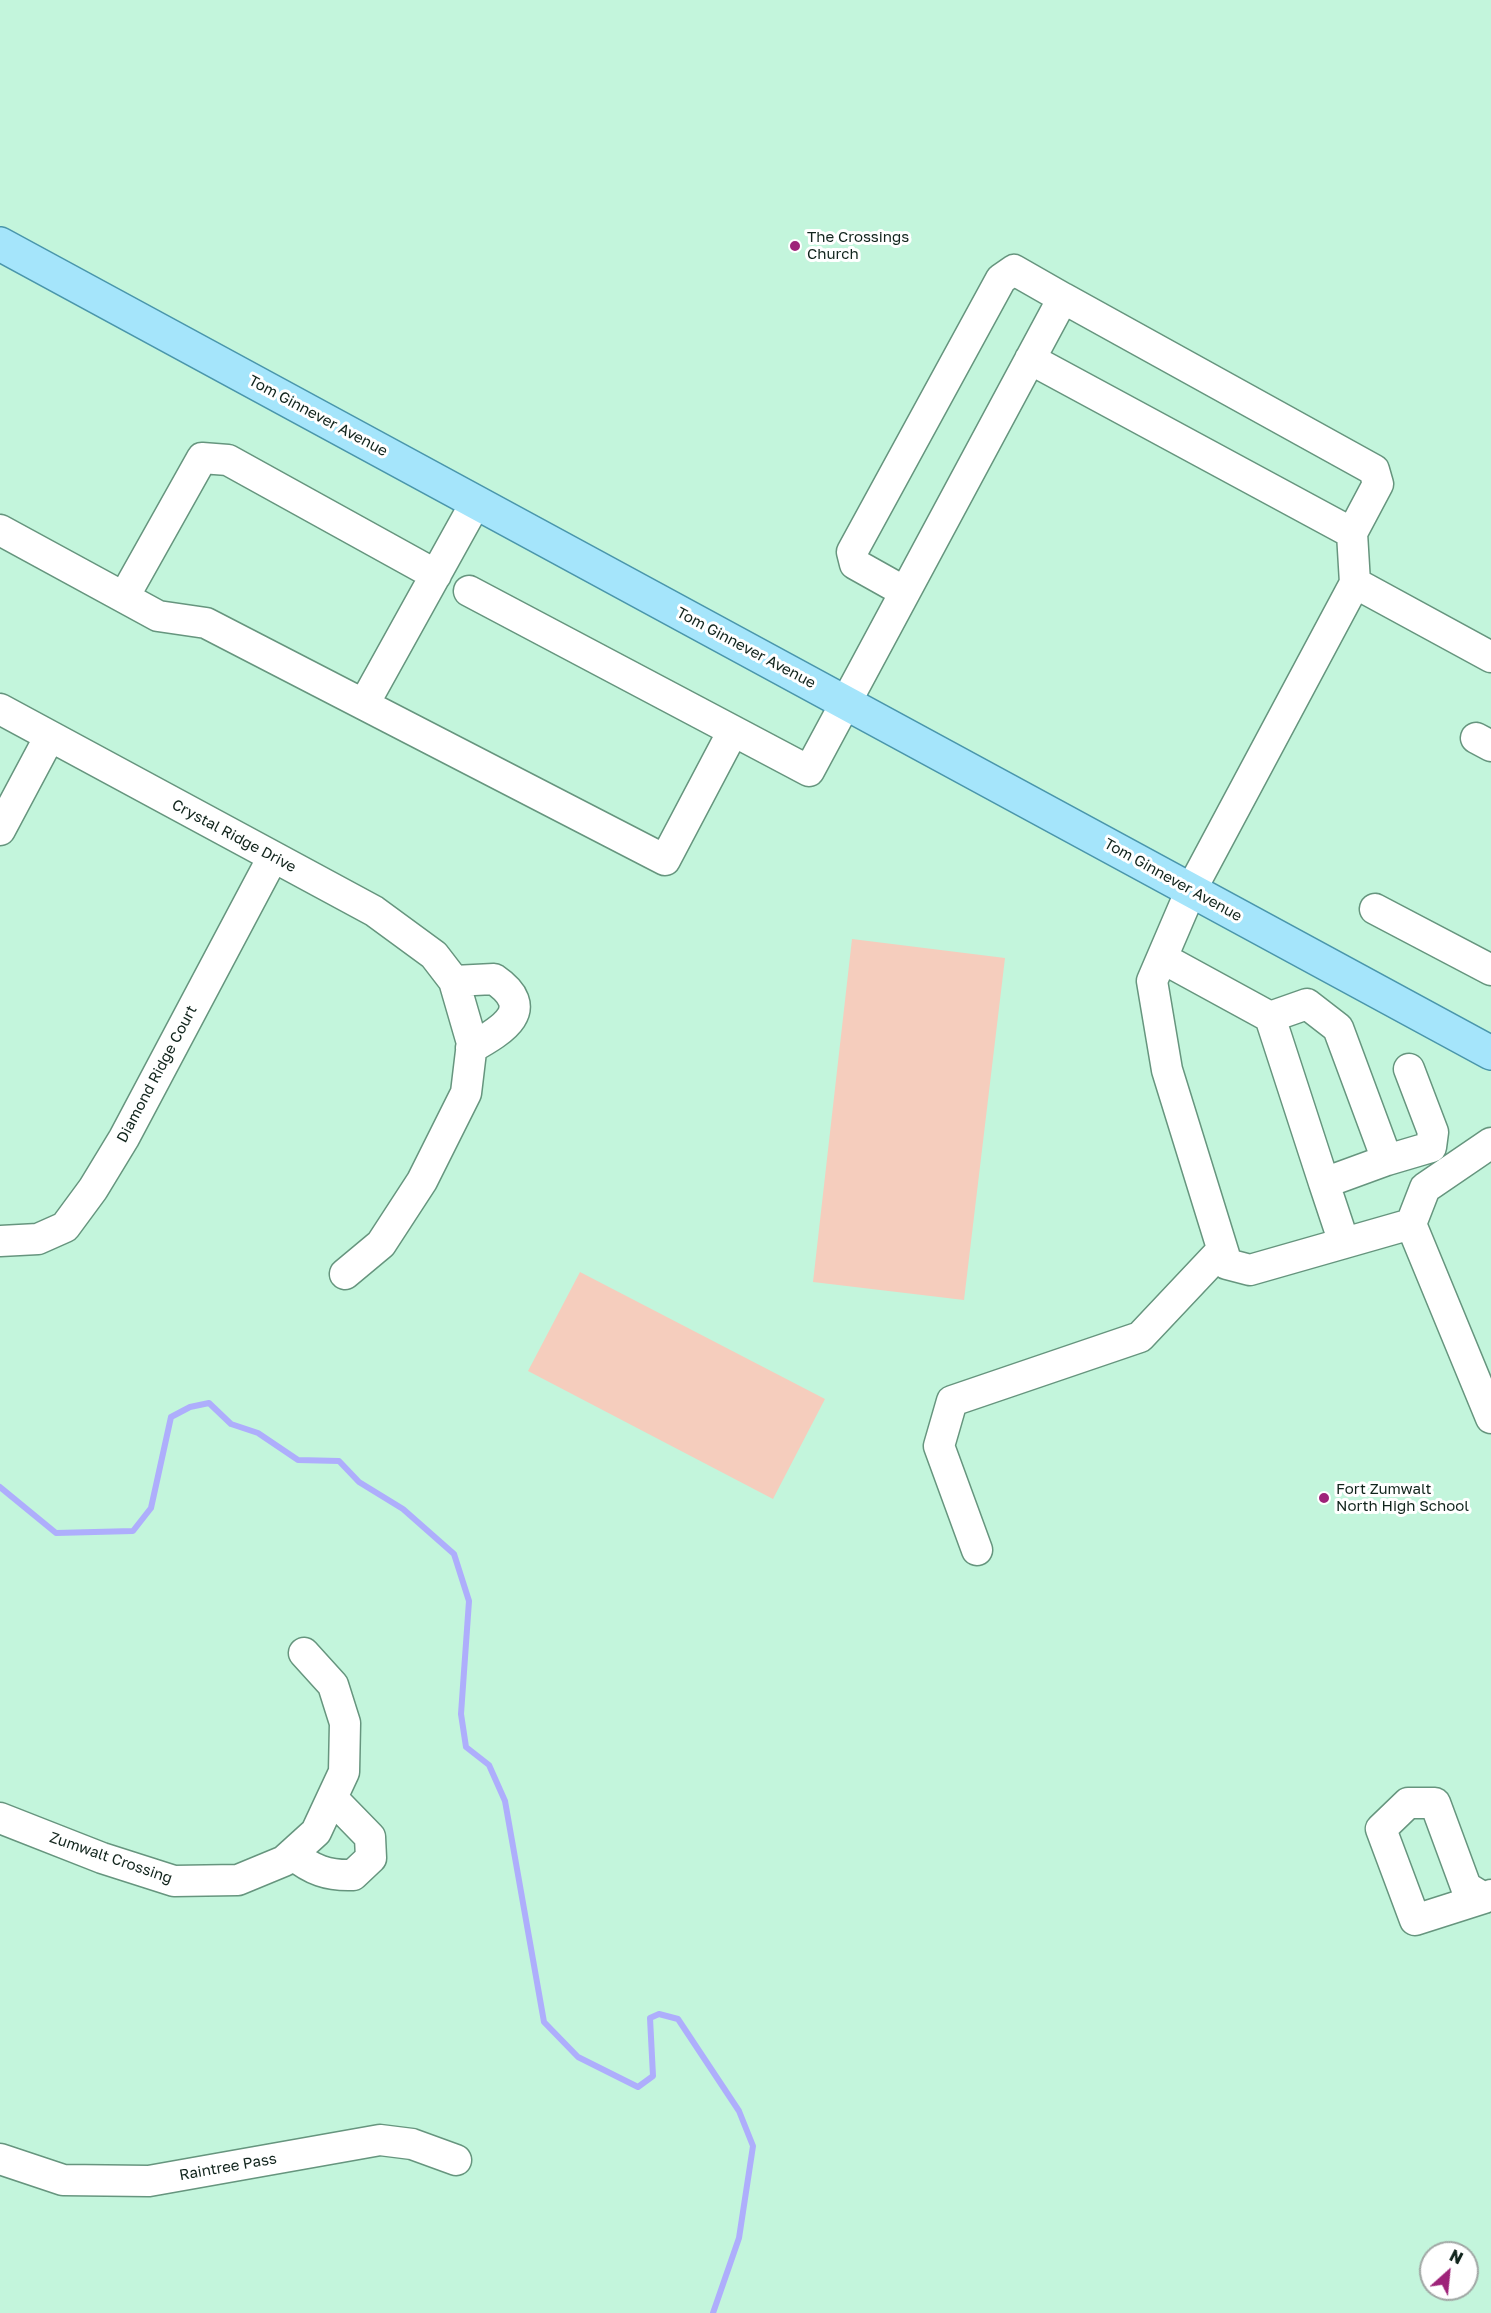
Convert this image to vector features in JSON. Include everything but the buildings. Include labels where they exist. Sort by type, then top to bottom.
[{"type":"main road","name":"Tom Ginnever Avenue","points":[[0,244],[1491,1053]]},
{"type":"street","points":[[905,592],[855,564],[852,552],[1001,279],[1014,270],[1374,470],[1378,484],[1352,533],[1355,583],[1191,890],[1152,981],[1167,1070],[1227,1264],[1250,1270],[1411,1224]]},
{"type":"street","points":[[469,591],[809,771],[1063,298]]},
{"type":"street","points":[[1030,359],[1352,533]]},
{"type":"street","points":[[124,597],[202,458],[228,460],[436,575]]},
{"type":"street","points":[[364,704],[476,502]]},
{"type":"street","points":[[0,530],[158,616],[206,624],[665,860],[733,731]]},
{"type":"street","points":[[1355,583],[1491,657]]},
{"type":"street","name":"Crystal Ridge Drive","points":[[0,709],[374,912],[434,955],[454,981],[472,1043],[466,1093],[422,1181],[381,1244],[345,1274]]},
{"type":"street","points":[[0,830],[50,736]]},
{"type":"street","name":"Diamond Ridge Court","points":[[0,1241],[38,1239],[64,1227],[93,1189],[124,1138],[273,857]]},
{"type":"street","points":[[1375,909],[1491,970]]},
{"type":"street","points":[[1162,958],[1270,1017],[1344,1244]]},
{"type":"street","points":[[454,981],[494,979],[513,994],[515,1004],[512,1020],[494,1035],[471,1048]]},
{"type":"street","points":[[1270,1017],[1307,1004],[1338,1028],[1387,1160]]},
{"type":"street","points":[[1324,1183],[1431,1147],[1433,1132],[1409,1069]]},
{"type":"street","points":[[1491,1143],[1425,1188],[1411,1224],[1491,1418]]},
{"type":"street","points":[[977,1550],[939,1446],[952,1401],[1140,1337],[1222,1250]]},
{"type":"street","name":"Zumwalt Crossing","points":[[0,1818],[102,1858],[174,1881],[238,1880],[284,1861],[316,1832],[344,1772],[345,1723],[333,1685],[304,1653]]},
{"type":"street","points":[[292,1854],[308,1867],[331,1876],[353,1875],[371,1858],[370,1837],[332,1797]]},
{"type":"street","points":[[1408,1803],[1435,1803],[1466,1887],[1487,1897],[1415,1920],[1381,1829],[1408,1803]]},
{"type":"street","name":"Raintree Pass","points":[[0,2159],[63,2180],[149,2181],[380,2140],[412,2144],[456,2160]]},
{"type":"shaded area","points":[[852,939],[1005,958],[964,1300],[813,1282]]},
{"type":"shaded area","points":[[580,1272],[825,1399],[773,1499],[528,1371]]},
{"type":"waterway","points":[[0,1487],[56,1533],[133,1531],[151,1508],[171,1417],[190,1407],[209,1403],[231,1424],[258,1433],[298,1460],[339,1461],[359,1482],[403,1509],[454,1554],[469,1601],[461,1714],[466,1747],[489,1765],[505,1801],[544,2022],[578,2057],[638,2087],[653,2076],[650,2018],[659,2014],[678,2019],[739,2111],[753,2146],[739,2238],[713,2313]]},
{"type":"place","name":"The Crossings Church","points":[[795,246]]},
{"type":"place","name":"Fort Zumwalt North High School","points":[[1324,1498]]}]
